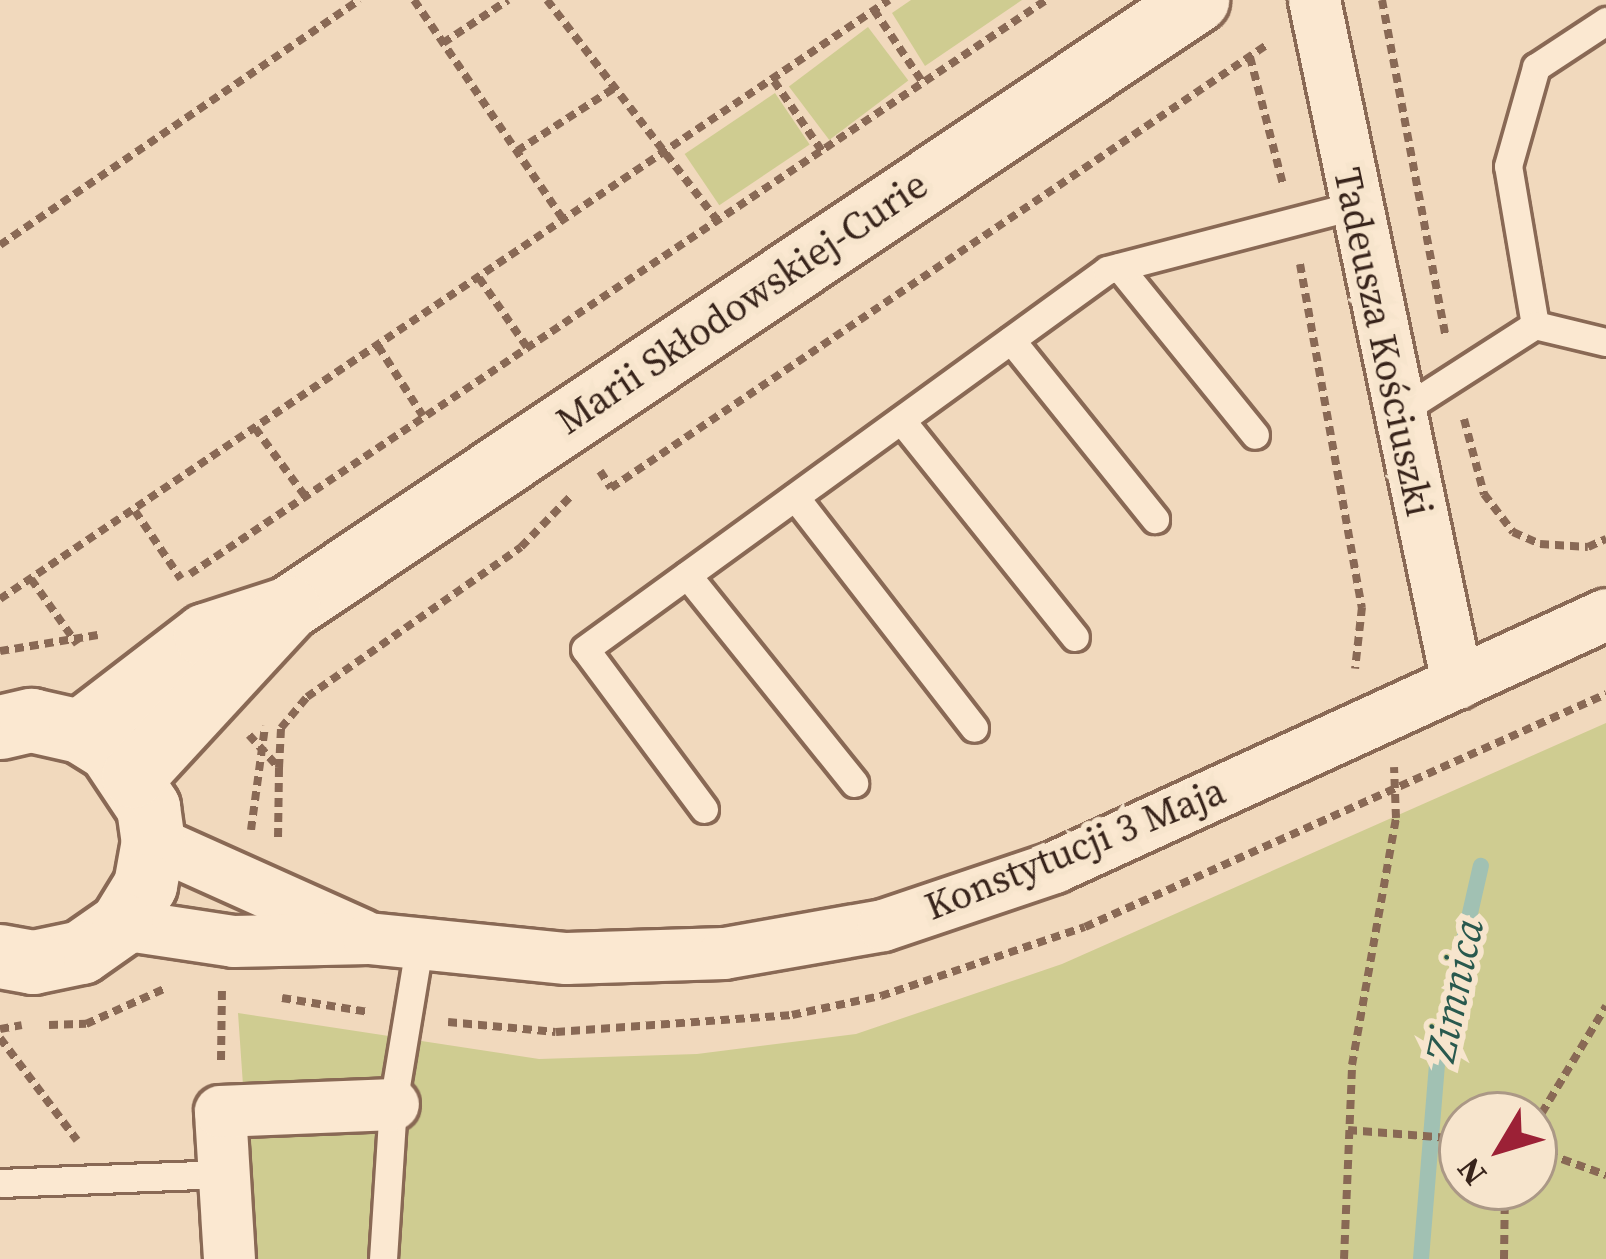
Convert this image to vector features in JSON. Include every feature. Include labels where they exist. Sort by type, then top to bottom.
[{"type":"street","name":"Marii Skłodowskiej-Curie","points":[[134,776],[288,608],[1197,0]]},
{"type":"street","name":"Tadeusza Kościuszki","points":[[1315,5],[1352,206],[1457,683]]},
{"type":"street","name":"Marii Skłodowskiej-Curie","points":[[80,731],[206,635],[288,608]]},
{"type":"street","name":"Konstytucji 3 Maja","points":[[121,924],[259,942],[368,938],[566,958],[724,953],[883,925],[1054,867],[1606,614]]},
{"type":"street","points":[[0,727],[31,720],[80,731],[134,776],[153,841],[145,885],[121,924],[81,952],[33,962],[0,956]]},
{"type":"street","name":"Konstytucji 3 Maja","points":[[153,841],[368,938]]},
{"type":"street","points":[[229,1259],[220,1111],[393,1103]]},
{"type":"lane","points":[[1535,325],[1508,166],[1536,67],[1606,21]]},
{"type":"lane","points":[[704,809],[585,649],[1119,267],[1352,206]]},
{"type":"lane","points":[[1119,267],[1255,435]]},
{"type":"lane","points":[[1398,413],[1535,325],[1606,342]]},
{"type":"lane","points":[[1011,340],[1155,519]]},
{"type":"lane","points":[[902,420],[1075,637]]},
{"type":"lane","points":[[795,496],[974,728]]},
{"type":"lane","points":[[687,575],[854,782]]},
{"type":"lane","points":[[383,1259],[393,1103],[418,946]]},
{"type":"lane","points":[[0,1184],[223,1174]]},
{"type":"path","points":[[0,245],[359,0]]},
{"type":"path","points":[[414,0],[564,221]]},
{"type":"path","points":[[443,43],[508,0]]},
{"type":"path","points":[[547,0],[717,220]]},
{"type":"path","points":[[0,599],[889,0]]},
{"type":"path","points":[[1382,0],[1453,376],[1484,494],[1513,532],[1540,544],[1588,548],[1606,539]]},
{"type":"path","points":[[167,589],[1043,1]]},
{"type":"path","points":[[836,335],[1250,57],[1315,5]]},
{"type":"path","points":[[874,10],[923,83]]},
{"type":"path","points":[[1250,57],[1293,222],[1362,607],[1354,666],[1394,767],[1396,818],[1348,1130],[1344,1259]]},
{"type":"path","points":[[774,81],[822,151]]},
{"type":"path","points":[[517,152],[616,87]]},
{"type":"path","points":[[479,278],[526,347]]},
{"type":"path","points":[[378,346],[423,416]]},
{"type":"path","points":[[255,428],[304,496]]},
{"type":"path","points":[[135,511],[181,579]]},
{"type":"path","points":[[31,579],[76,644]]},
{"type":"path","points":[[0,651],[76,644],[111,626]]},
{"type":"path","points":[[220,1111],[222,989]]},
{"type":"path","points":[[1555,1091],[1606,1006]]},
{"type":"path","points":[[0,1038],[107,1179]]},
{"type":"path","points":[[1348,1130],[1438,1137]]},
{"type":"path","points":[[1558,1157],[1606,1174]]},
{"type":"path","points":[[1504,1259],[1505,1211]]},
{"type":"shaded area","points":[[911,0],[1022,0],[925,66],[892,13]]},
{"type":"shaded area","points":[[868,27],[908,81],[829,140],[789,87]]},
{"type":"shaded area","points":[[775,93],[810,144],[719,205],[685,154]]},
{"type":"shaded area","points":[[1606,723],[1606,1259],[255,1259],[238,1013],[539,1059],[697,1054],[856,1034],[1062,964]]},
{"type":"waterway","name":"Zimnica","points":[[1421,1259],[1438,1053],[1481,866]]}]
